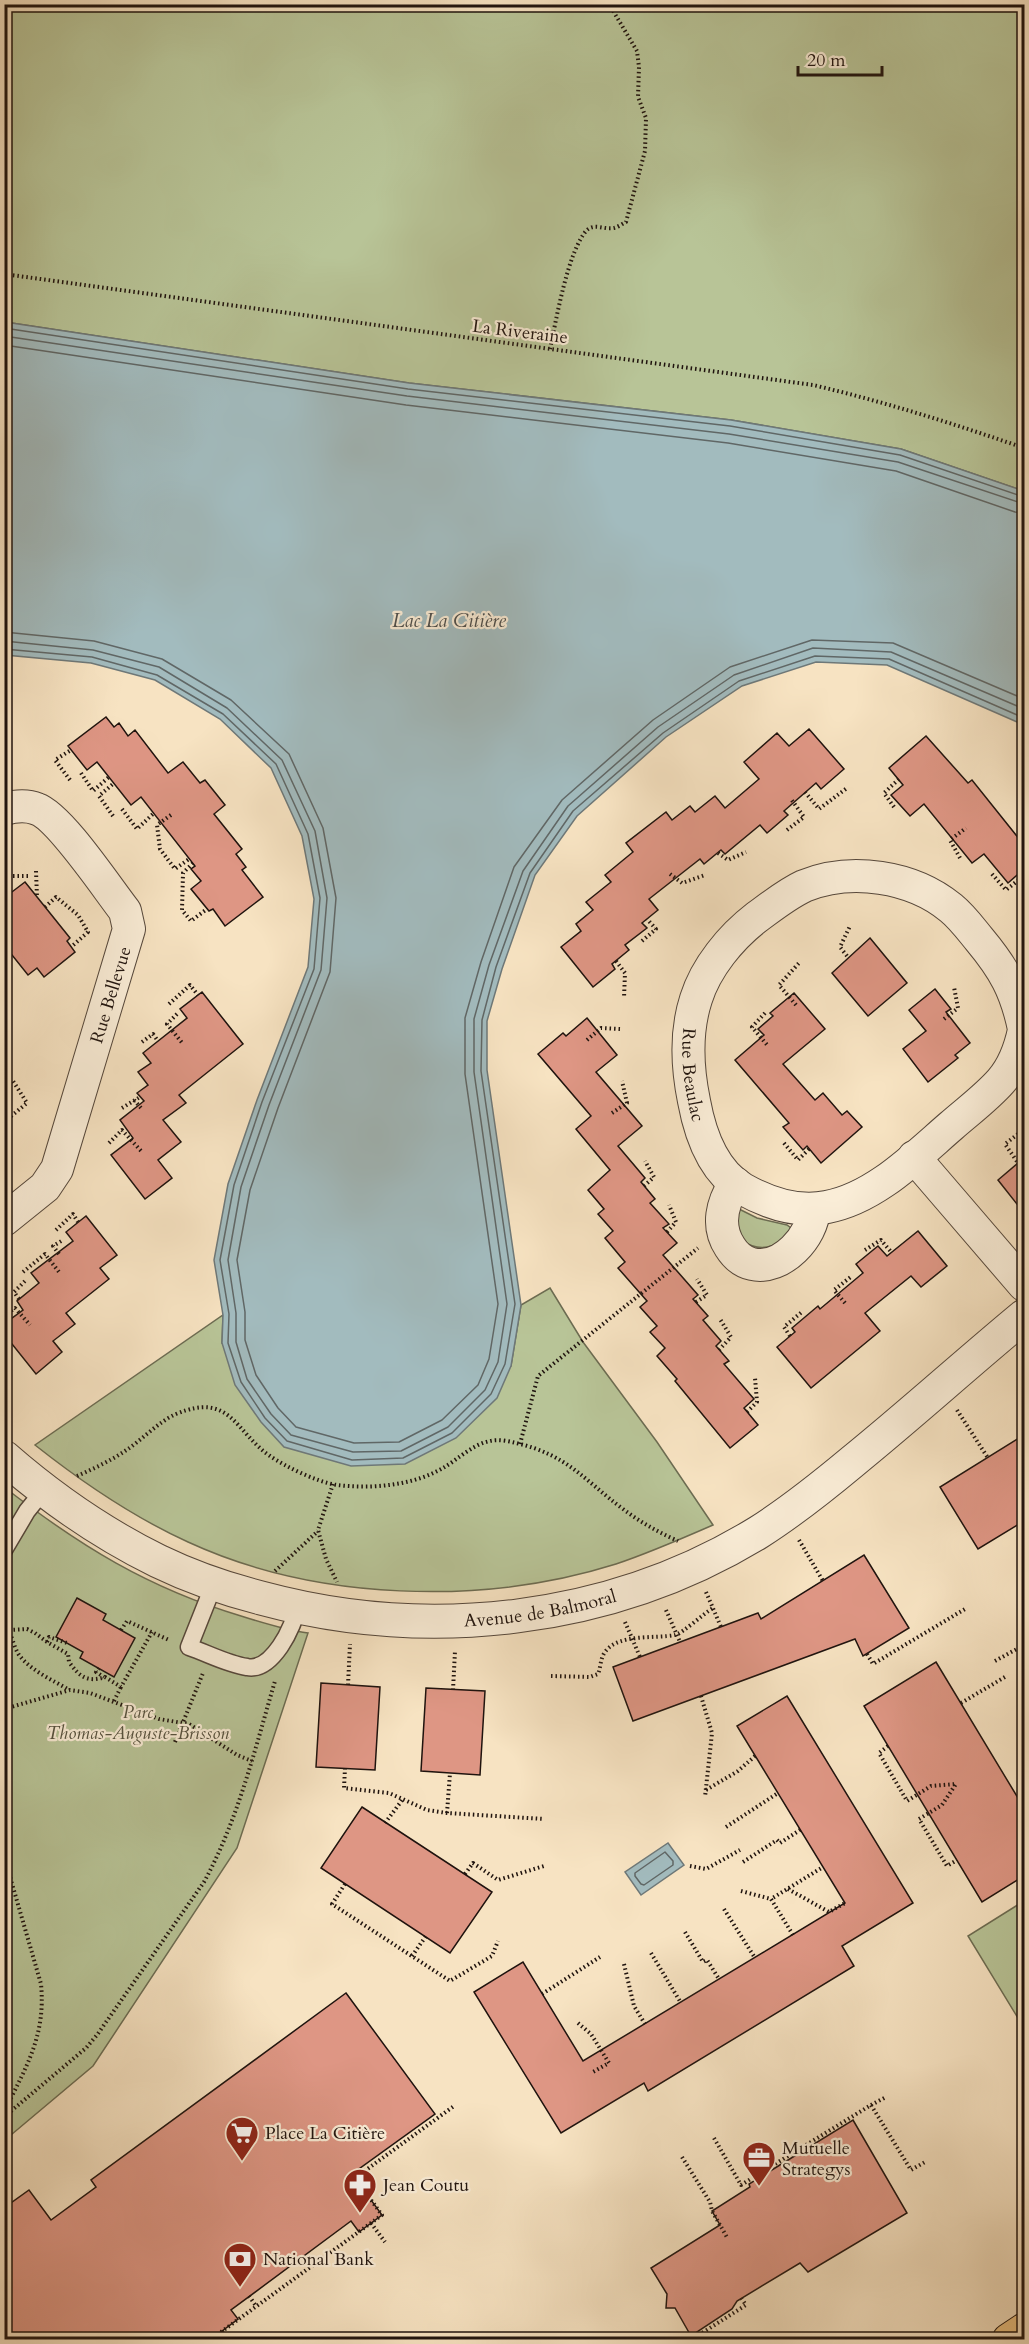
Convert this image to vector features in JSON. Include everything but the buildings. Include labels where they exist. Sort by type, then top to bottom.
[{"type":"main road","points":[[1009,2340],[1024,2330]]},
{"type":"street","name":"Rue Bellevue","points":[[4,809],[24,806],[35,808],[53,819],[125,911],[129,929],[57,1169],[45,1187],[4,1220]]},
{"type":"street","name":"Rue Beaulac","points":[[862,876],[884,878],[919,889],[942,902],[961,918],[1010,981],[1021,1008],[1024,1030],[1020,1049],[1001,1081],[914,1157],[890,1177],[837,1204],[814,1209],[783,1206],[760,1198],[735,1183],[714,1160],[703,1135],[695,1107],[687,1058],[696,999],[707,975],[722,952],[747,924],[778,901],[805,886],[834,878],[862,876]]},
{"type":"street","points":[[914,1157],[1024,1285]]},
{"type":"street","points":[[735,1183],[725,1201],[722,1233],[732,1251],[752,1264],[776,1261],[796,1246],[811,1225],[814,1209]]},
{"type":"street","name":"Avenue de Balmoral","points":[[4,1457],[59,1484],[83,1517],[159,1562],[214,1584],[297,1607],[366,1618],[408,1621],[483,1620],[530,1615],[585,1603],[677,1573],[732,1548],[784,1515],[869,1449],[1024,1316]]},
{"type":"lane","points":[[4,1550],[27,1511],[59,1484]]},
{"type":"lane","points":[[214,1584],[189,1647],[249,1668],[259,1665],[281,1646],[295,1620],[297,1607]]},
{"type":"path","points":[[550,350],[565,279],[577,249],[587,230],[595,226],[614,228],[626,222],[645,151],[646,118],[638,97],[637,51],[609,4]]},
{"type":"path","name":"La Riveraine","points":[[4,274],[813,385],[867,398],[1024,448]]},
{"type":"path","points":[[70,780],[56,760],[71,750]]},
{"type":"path","points":[[81,773],[93,791],[109,777]]},
{"type":"path","points":[[894,807],[884,793],[899,779]]},
{"type":"path","points":[[113,816],[99,796],[114,783]]},
{"type":"path","points":[[805,792],[819,809],[847,788]]},
{"type":"path","points":[[787,830],[804,816],[791,799]]},
{"type":"path","points":[[122,809],[136,829],[154,813]]},
{"type":"path","points":[[171,815],[157,825],[160,849],[175,869],[189,859]]},
{"type":"path","points":[[960,858],[950,840],[966,828]]},
{"type":"path","points":[[717,853],[728,860],[746,852]]},
{"type":"path","points":[[193,864],[183,873],[182,910],[191,921],[207,909]]},
{"type":"path","points":[[36,871],[37,897]]},
{"type":"path","points":[[670,874],[682,884],[705,875]]},
{"type":"path","points":[[992,874],[1006,890],[1021,878]]},
{"type":"path","points":[[4,876],[30,876]]},
{"type":"path","points":[[45,907],[56,897],[78,915],[88,932],[71,947]]},
{"type":"path","points":[[642,941],[656,929],[647,919]]},
{"type":"path","points":[[847,956],[840,947],[850,926]]},
{"type":"path","points":[[616,961],[625,973],[624,998]]},
{"type":"path","points":[[796,1005],[778,985],[799,963]]},
{"type":"path","points":[[169,1004],[190,985],[198,995]]},
{"type":"path","points":[[944,1019],[958,1008],[954,987]]},
{"type":"path","points":[[765,1013],[752,1027],[768,1046]]},
{"type":"path","points":[[177,1014],[167,1024],[183,1044]]},
{"type":"path","points":[[587,1040],[601,1028],[620,1029]]},
{"type":"path","points":[[142,1042],[153,1034],[158,1041]]},
{"type":"path","points":[[4,1122],[27,1103],[13,1081]]},
{"type":"path","points":[[612,1113],[627,1103],[622,1081]]},
{"type":"path","points":[[122,1108],[140,1097]]},
{"type":"path","points":[[134,1100],[141,1108]]},
{"type":"path","points":[[108,1143],[122,1130],[142,1152]]},
{"type":"path","points":[[1018,1134],[1005,1144],[1018,1163]]},
{"type":"path","points":[[784,1143],[798,1160],[809,1149]]},
{"type":"path","points":[[644,1186],[654,1177],[645,1161]]},
{"type":"path","points":[[667,1232],[676,1222],[669,1205]]},
{"type":"path","points":[[56,1230],[73,1214],[78,1222]]},
{"type":"path","points":[[59,1254],[53,1246],[63,1240]]},
{"type":"path","points":[[865,1250],[881,1240],[892,1253]]},
{"type":"path","points":[[520,1444],[538,1376],[583,1342],[674,1265],[706,1243]]},
{"type":"path","points":[[23,1272],[45,1254],[59,1272]]},
{"type":"path","points":[[845,1303],[834,1290],[852,1276]]},
{"type":"path","points":[[19,1299],[15,1292],[27,1278]]},
{"type":"path","points":[[696,1302],[707,1295],[697,1279]]},
{"type":"path","points":[[4,1316],[15,1308],[30,1325]]},
{"type":"path","points":[[790,1336],[784,1327],[803,1311]]},
{"type":"path","points":[[719,1350],[731,1337],[720,1319]]},
{"type":"path","points":[[747,1412],[757,1402],[755,1378]]},
{"type":"path","points":[[955,1407],[988,1458]]},
{"type":"path","points":[[59,1484],[123,1453],[174,1415],[201,1408],[216,1409],[227,1413],[269,1456],[287,1466],[333,1484],[373,1486],[416,1479],[435,1473],[490,1440],[520,1444],[569,1464],[624,1510],[658,1532],[681,1543]]},
{"type":"path","points":[[271,1574],[318,1530],[333,1484]]},
{"type":"path","points":[[318,1530],[326,1559],[340,1587]]},
{"type":"path","points":[[797,1537],[823,1581]]},
{"type":"path","points":[[701,1583],[721,1627]]},
{"type":"path","points":[[664,1605],[680,1642]]},
{"type":"path","points":[[551,1676],[590,1677],[598,1674],[604,1654],[609,1647],[641,1637],[676,1635],[700,1615],[713,1608]]},
{"type":"path","points":[[867,1654],[873,1664],[965,1610]]},
{"type":"path","points":[[621,1612],[640,1657]]},
{"type":"path","points":[[121,1630],[128,1622],[170,1640]]},
{"type":"path","points":[[105,1677],[94,1681],[82,1677],[69,1662],[68,1654],[27,1629],[7,1628],[18,1653],[25,1662],[70,1690],[90,1693],[159,1719],[183,1722],[197,1728],[237,1755],[252,1761]]},
{"type":"path","points":[[114,1701],[152,1632]]},
{"type":"path","points":[[348,1685],[351,1634]]},
{"type":"path","points":[[47,1642],[49,1637],[67,1644]]},
{"type":"path","points":[[995,1661],[1024,1645]]},
{"type":"path","points":[[453,1690],[455,1649]]},
{"type":"path","points":[[99,1668],[96,1672],[121,1687]]},
{"type":"path","points":[[961,1703],[1005,1677]]},
{"type":"path","points":[[4,2117],[86,2048],[204,1882],[219,1855],[252,1761],[276,1679]]},
{"type":"path","points":[[175,1742],[200,1681]]},
{"type":"path","points":[[4,1709],[70,1690]]},
{"type":"path","points":[[701,1696],[712,1733],[705,1797]]},
{"type":"path","points":[[888,1746],[879,1752],[907,1801],[931,1786],[956,1784],[942,1805],[919,1820],[946,1866],[957,1860]]},
{"type":"path","points":[[705,1791],[738,1771],[755,1756]]},
{"type":"path","points":[[345,1768],[344,1788],[377,1790],[427,1810],[544,1820]]},
{"type":"path","points":[[447,1813],[450,1773]]},
{"type":"path","points":[[726,1827],[778,1793]]},
{"type":"path","points":[[385,1822],[403,1799]]},
{"type":"path","points":[[743,1862],[777,1839],[780,1843],[800,1830]]},
{"type":"path","points":[[690,1866],[706,1869],[740,1850]]},
{"type":"path","points":[[4,1856],[42,1984],[43,1997],[42,2018],[37,2041],[4,2112]]},
{"type":"path","points":[[465,1874],[473,1863],[498,1880],[544,1866]]},
{"type":"path","points":[[771,1899],[823,1867]]},
{"type":"path","points":[[345,1884],[332,1904],[450,1981],[492,1956],[498,1941]]},
{"type":"path","points":[[788,1889],[829,1912],[845,1903]]},
{"type":"path","points":[[741,1891],[771,1899],[793,1935]]},
{"type":"path","points":[[724,1909],[755,1958]]},
{"type":"path","points":[[685,1932],[703,1962],[707,1960],[719,1979]]},
{"type":"path","points":[[412,1956],[426,1936]]},
{"type":"path","points":[[651,1953],[681,2003]]},
{"type":"path","points":[[542,1994],[600,1957]]},
{"type":"path","points":[[624,1964],[634,2006],[645,2024]]},
{"type":"path","points":[[578,2023],[591,2034],[609,2063],[591,2073]]},
{"type":"path","points":[[714,2138],[741,2185],[748,2183],[886,2097]]},
{"type":"path","points":[[872,2105],[911,2170],[925,2162]]},
{"type":"path","points":[[210,2340],[382,2215],[355,2178],[364,2168],[454,2106]]},
{"type":"path","points":[[682,2157],[710,2202],[712,2211],[728,2239]]},
{"type":"path","points":[[371,2223],[385,2242]]},
{"type":"path","points":[[249,2296],[256,2306]]},
{"type":"path","points":[[691,2340],[746,2306],[741,2298]]},
{"type":"path","points":[[222,2331],[228,2340]]},
{"type":"green space","points":[[4,5],[1024,5],[1024,491],[901,449],[731,420],[409,383],[5,322]]},
{"type":"green space","points":[[737,1208],[757,1218],[791,1228],[783,1239],[773,1245],[762,1248],[752,1246],[743,1241],[737,1232],[735,1221]]},
{"type":"green space","points":[[550,1288],[583,1342],[657,1442],[713,1525],[616,1564],[565,1578],[511,1587],[456,1591],[400,1591],[345,1586],[290,1576],[238,1562],[188,1542],[148,1522],[109,1498],[71,1473],[35,1445],[223,1315],[222,1343],[511,1366],[521,1305]]},
{"type":"green space","name":"Parc Thomas-Auguste-Brisson","points":[[4,1487],[60,1528],[145,1578],[207,1605],[274,1626],[308,1633],[237,1848],[93,2066],[5,2140]]},
{"type":"green space","points":[[1024,1901],[1024,2028],[968,1936]]},
{"type":"water","name":"Lac La Citière","points":[[5,322],[409,383],[731,420],[901,449],[1024,491],[1024,725],[887,665],[816,662],[742,686],[666,737],[577,816],[535,875],[502,969],[487,1021],[487,1070],[521,1305],[511,1366],[497,1398],[456,1438],[405,1464],[351,1466],[284,1447],[261,1422],[235,1385],[222,1343],[223,1315],[214,1260],[228,1184],[257,1100],[308,967],[314,899],[302,836],[271,768],[220,719],[155,680],[91,663],[5,655]]},
{"type":"water","points":[[668,1843],[684,1865],[641,1895],[625,1872]]},
{"type":"place","name":"Place La Citière","points":[[242,2162]]},
{"type":"place","name":"Mutuelle Strategys","points":[[759,2187]]},
{"type":"place","name":"Jean Coutu","points":[[360,2214]]},
{"type":"place","name":"National Bank","points":[[240,2288]]}]
